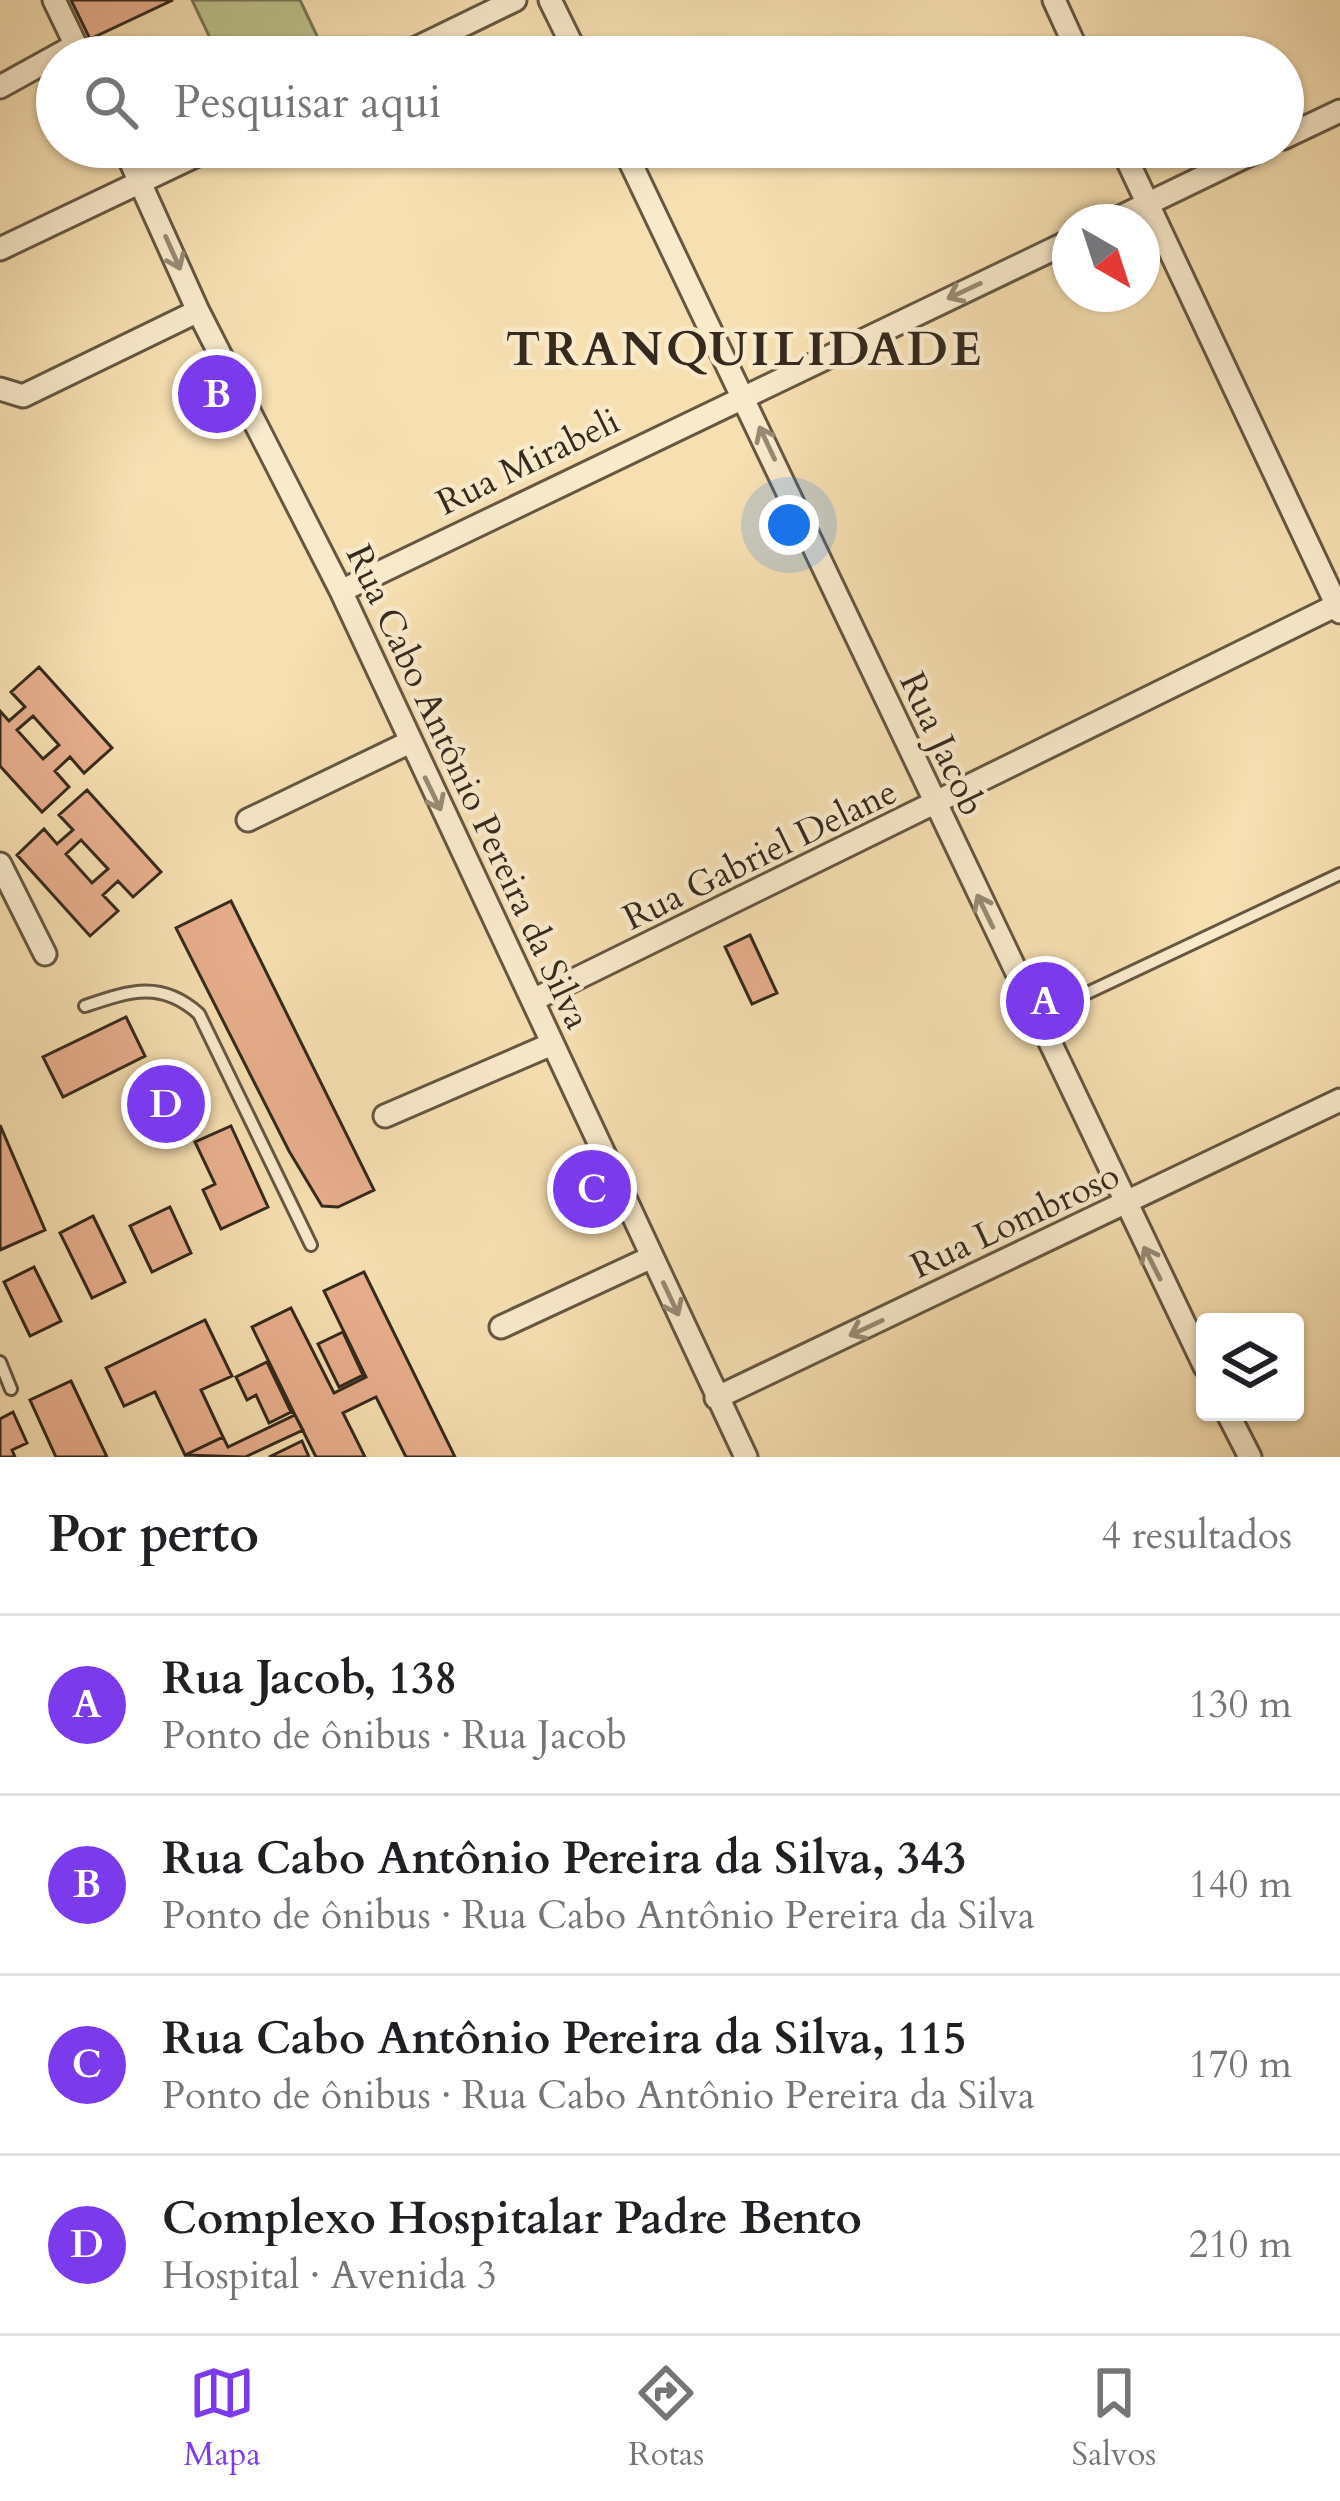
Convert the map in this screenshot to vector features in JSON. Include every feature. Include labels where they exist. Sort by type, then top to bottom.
[{"type":"street","points":[[55,0],[71,36]]},
{"type":"street","points":[[441,36],[514,0]]},
{"type":"street","points":[[550,0],[568,36]]},
{"type":"street","points":[[1054,0],[1070,36]]},
{"type":"street","points":[[0,87],[36,70]]},
{"type":"street","points":[[1304,128],[1340,110]]},
{"type":"street","name":"Rua Cabo Antônio Pereira da Silva","points":[[134,168],[198,311],[341,591],[746,1457]]},
{"type":"street","points":[[0,249],[171,168]]},
{"type":"street","name":"Rua Jacob","points":[[633,168],[1196,1349]]},
{"type":"street","points":[[1130,168],[1147,204]]},
{"type":"street","points":[[1149,204],[1222,168]]},
{"type":"street","points":[[1160,232],[1338,609]]},
{"type":"street","name":"Rua Mirabeli","points":[[341,591],[1052,249]]},
{"type":"street","points":[[0,389],[23,396],[198,311]]},
{"type":"street","name":"Rua Gabriel Delane","points":[[533,1000],[1338,609]]},
{"type":"street","points":[[248,820],[408,742]]},
{"type":"street","points":[[0,864],[45,954]]},
{"type":"street","points":[[386,1117],[552,1044]]},
{"type":"street","name":"Rua Lombroso","points":[[716,1398],[1340,1100]]},
{"type":"street","points":[[501,1327],[652,1257]]},
{"type":"street","points":[[1232,1421],[1250,1457]]},
{"type":"lane","points":[[1066,1004],[1340,874]]},
{"type":"lane","points":[[86,1006],[136,989],[179,996],[199,1014],[311,1245]]},
{"type":"lane","points":[[0,1363],[11,1389]]},
{"type":"green space","points":[[192,0],[300,0],[317,36],[209,36]]},
{"type":"building","points":[[71,0],[173,0],[96,36],[89,36]]},
{"type":"building","points":[[39,667],[112,748],[84,773],[70,757],[55,771],[69,787],[42,812],[0,766],[0,711],[9,721],[25,707],[11,692]],"holes":[[[33,716],[59,745],[43,759],[17,730]]]},
{"type":"building","points":[[87,790],[161,872],[133,897],[118,881],[103,895],[118,911],[90,936],[17,855],[44,829],[57,844],[73,830],[59,815]],"holes":[[[81,840],[108,869],[92,883],[66,854]]]},
{"type":"building","points":[[231,901],[374,1190],[338,1207],[322,1206],[289,1151],[176,928]]},
{"type":"building","points":[[750,935],[777,993],[752,1004],[725,947]]},
{"type":"building","points":[[126,1017],[145,1056],[63,1097],[43,1057]]},
{"type":"building","points":[[0,1125],[45,1230],[0,1250]]},
{"type":"building","points":[[231,1126],[268,1207],[221,1229],[203,1190],[215,1184],[195,1142]]},
{"type":"building","points":[[170,1207],[191,1253],[152,1272],[130,1226]]},
{"type":"building","points":[[93,1216],[125,1282],[92,1298],[60,1233]]},
{"type":"building","points":[[34,1267],[61,1321],[30,1336],[4,1282]]},
{"type":"building","points":[[364,1272],[455,1457],[406,1457],[376,1397],[343,1413],[365,1457],[316,1457],[295,1415],[252,1327],[291,1308],[334,1393],[366,1377],[324,1291]]},
{"type":"building","points":[[205,1320],[232,1376],[201,1390],[223,1437],[185,1455],[155,1392],[124,1406],[106,1368]]},
{"type":"building","points":[[343,1332],[363,1375],[339,1387],[318,1344]]},
{"type":"building","points":[[267,1362],[291,1412],[269,1423],[256,1395],[247,1400],[236,1377]]},
{"type":"building","points":[[71,1381],[107,1457],[56,1457],[30,1400]]},
{"type":"building","points":[[13,1412],[27,1443],[12,1450],[15,1457],[0,1457],[0,1419]]},
{"type":"building","points":[[295,1415],[303,1430],[245,1457],[185,1455],[223,1437],[228,1447]]},
{"type":"building","points":[[302,1441],[309,1457],[269,1457]]},
{"type":"place","name":"Rua Cabo Antônio Pereira da Silva, 343","points":[[217,394]]},
{"type":"place","name":"Rua Jacob, 138","points":[[1045,1001]]},
{"type":"place","name":"Complexo Hospitalar Padre Bento","points":[[166,1104]]},
{"type":"place","name":"Rua Cabo Antônio Pereira da Silva, 115","points":[[592,1189]]},
{"type":"district","name":"TRANQUILIDADE","points":[[745,349]]}]
